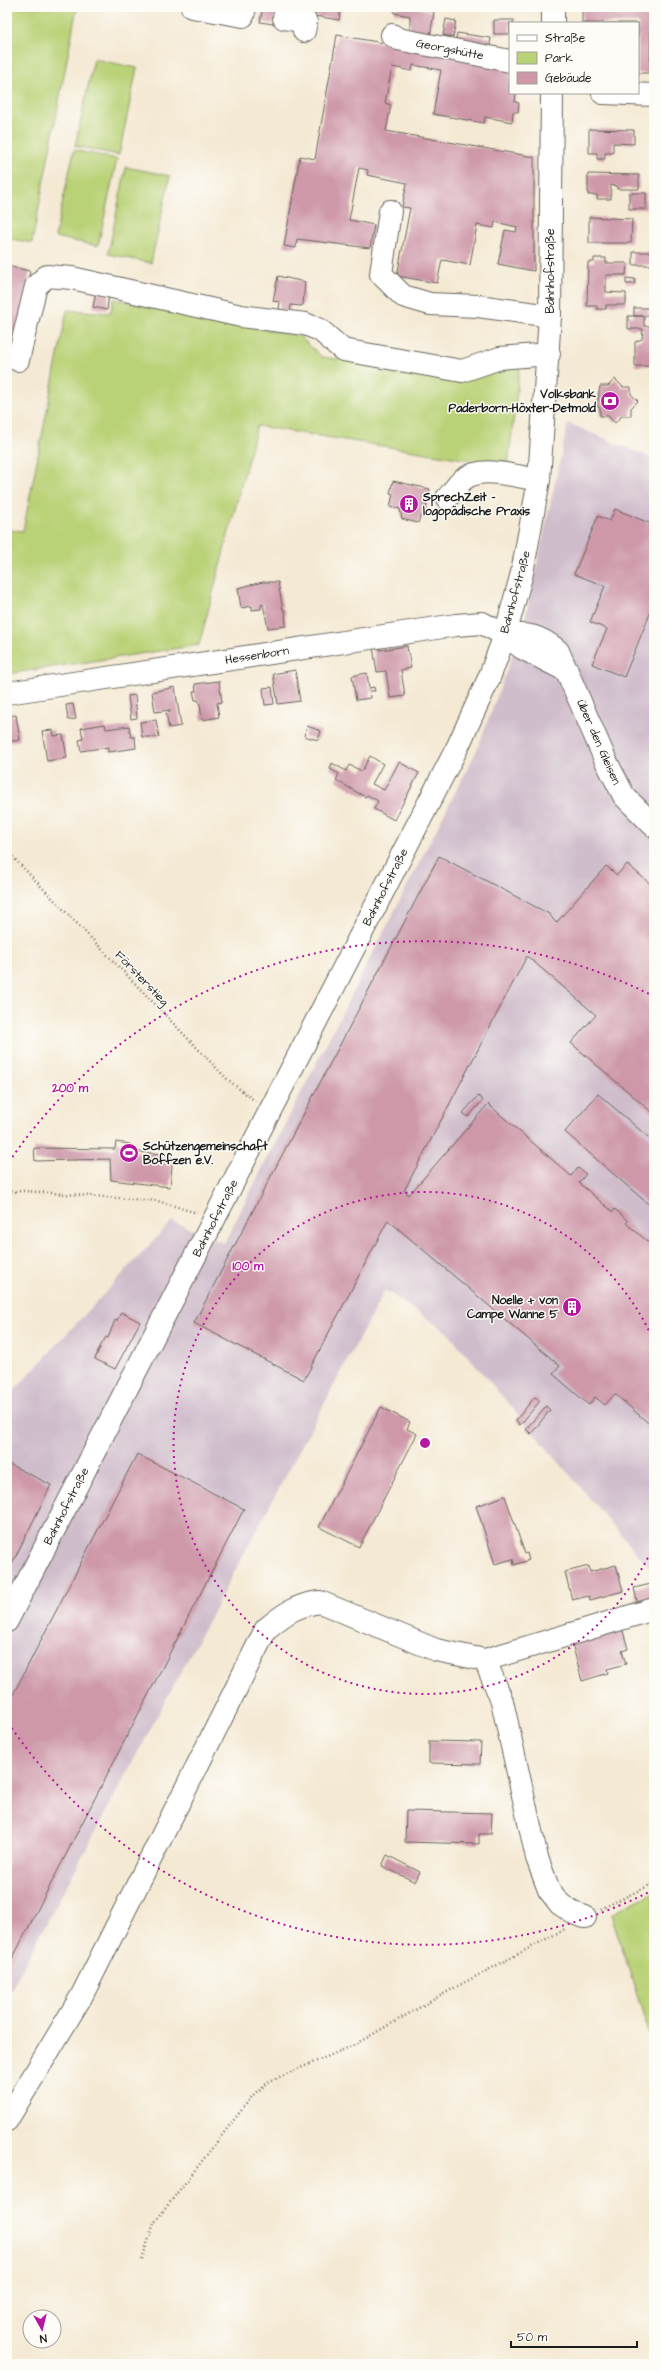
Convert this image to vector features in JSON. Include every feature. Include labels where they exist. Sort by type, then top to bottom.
[{"type":"street","points":[[192,7],[244,12]]},
{"type":"street","points":[[286,7],[284,18],[306,22],[304,31]]},
{"type":"street","points":[[553,7],[553,22]]},
{"type":"street","name":"Georgshütte","points":[[392,35],[398,39],[509,61]]},
{"type":"street","name":"Bahnhofstraße","points":[[7,1621],[458,746],[490,678],[505,635],[522,573],[539,480],[549,354],[552,94]]},
{"type":"street","points":[[628,94],[654,95]]},
{"type":"street","points":[[390,211],[381,274],[403,296],[430,304],[478,306],[550,316]]},
{"type":"street","points":[[18,360],[36,286],[47,276],[72,278],[241,316],[305,324],[320,330],[343,350],[462,371],[500,358],[549,354]]},
{"type":"street","points":[[448,498],[464,479],[474,474],[487,472],[539,480]]},
{"type":"street","name":"Hessenborn","points":[[7,693],[456,625],[482,623],[505,635]]},
{"type":"street","name":"Über den Gleisen","points":[[505,635],[522,648],[567,671],[606,761],[624,796],[654,826]]},
{"type":"street","points":[[7,2120],[81,1997],[266,1629],[287,1611],[302,1605],[320,1602],[436,1650],[485,1660],[654,1609]]},
{"type":"street","points":[[485,1660],[502,1701],[537,1858],[549,1890],[560,1904],[573,1913],[585,1917]]},
{"type":"path","name":"Försterstieg","points":[[7,851],[227,1079],[269,1112]]},
{"type":"path","points":[[7,1192],[25,1191],[158,1201],[215,1218]]},
{"type":"path","points":[[142,2259],[154,2223],[254,2094],[270,2082],[352,2046],[454,1988],[585,1917],[654,1883]]},
{"type":"shaded area","points":[[568,423],[654,459],[654,1573],[447,1332],[385,1290],[7,1997],[7,1398],[172,1221],[224,1243],[477,750],[524,624]]},
{"type":"green space","points":[[7,7],[77,7],[32,243],[7,238]]},
{"type":"green space","points":[[94,59],[137,68],[119,155],[75,146]]},
{"type":"green space","points":[[74,150],[117,159],[98,246],[55,237]]},
{"type":"green space","points":[[126,167],[170,176],[151,263],[108,254]]},
{"type":"green space","points":[[114,299],[299,336],[322,357],[466,376],[520,364],[508,466],[257,426],[199,645],[7,674],[7,530],[23,531],[67,310],[110,313]]},
{"type":"green space","points":[[654,1892],[654,2048],[611,1914]]},
{"type":"building","points":[[263,7],[276,7],[273,24],[260,22]]},
{"type":"building","points":[[316,7],[341,7],[339,20],[315,16]]},
{"type":"building","points":[[395,7],[415,7],[434,12],[430,36],[410,33],[410,16],[394,13]]},
{"type":"building","points":[[582,7],[651,7],[650,73],[639,73],[639,22],[582,22]]},
{"type":"building","points":[[446,19],[456,21],[453,37],[443,35]]},
{"type":"building","points":[[494,20],[514,20],[514,22],[509,22],[509,34],[494,34]]},
{"type":"building","points":[[457,33],[491,38],[489,51],[455,45]]},
{"type":"building","points":[[337,35],[493,62],[509,70],[509,94],[516,94],[515,102],[519,103],[518,112],[513,112],[512,122],[485,117],[484,123],[433,114],[441,70],[413,65],[412,71],[392,67],[385,103],[391,105],[386,131],[534,157],[534,271],[498,264],[505,230],[516,232],[517,227],[495,222],[494,228],[477,225],[470,265],[442,260],[437,283],[397,276],[410,208],[402,207],[407,183],[367,175],[368,170],[359,168],[349,220],[374,225],[370,248],[297,239],[296,248],[284,246],[300,156],[315,159]]},
{"type":"building","points":[[589,129],[634,130],[634,144],[613,143],[613,153],[605,153],[605,159],[597,159],[597,153],[589,153]]},
{"type":"building","points":[[588,174],[639,175],[639,189],[617,189],[617,186],[611,185],[611,199],[597,199],[597,195],[588,195]]},
{"type":"building","points":[[629,193],[646,193],[646,209],[629,209]]},
{"type":"building","points":[[589,217],[632,219],[631,243],[589,243]]},
{"type":"building","points":[[633,252],[654,252],[654,265],[633,265]]},
{"type":"building","points":[[594,258],[606,258],[606,263],[627,263],[626,275],[606,275],[606,292],[626,293],[626,305],[606,305],[606,309],[597,309],[597,306],[587,306],[588,262],[594,262]]},
{"type":"building","points":[[7,266],[30,271],[13,354],[7,353]]},
{"type":"building","points":[[278,276],[305,282],[303,305],[291,305],[290,311],[279,309],[280,302],[273,301]]},
{"type":"building","points":[[626,278],[635,279],[635,284],[626,284]]},
{"type":"building","points":[[96,292],[109,294],[107,310],[93,307]]},
{"type":"building","points":[[634,308],[649,308],[649,316],[634,316]]},
{"type":"building","points":[[628,316],[644,316],[644,326],[654,326],[654,366],[635,366],[635,342],[642,339],[643,329],[628,329]]},
{"type":"building","points":[[615,379],[623,387],[631,387],[631,394],[638,401],[631,408],[631,416],[622,416],[615,423],[608,416],[600,416],[600,408],[597,406],[600,386],[608,386]]},
{"type":"building","name":"SprechZeit - logopädische Praxis","points":[[393,481],[430,489],[424,518],[420,517],[418,523],[402,519],[400,509],[390,507],[393,494],[390,493]]},
{"type":"building","points":[[615,509],[654,525],[654,604],[624,677],[592,664],[607,629],[590,622],[605,586],[574,574],[598,516],[610,521]]},
{"type":"building","points":[[263,582],[278,582],[283,610],[285,610],[286,626],[268,628],[263,604],[261,605],[261,609],[252,610],[252,606],[241,608],[238,588]]},
{"type":"building","points":[[379,646],[380,650],[407,646],[411,668],[401,670],[405,696],[390,698],[386,671],[377,672],[373,647]]},
{"type":"building","points":[[295,670],[300,701],[278,704],[273,674]]},
{"type":"building","points":[[367,673],[369,688],[374,687],[375,691],[370,691],[371,698],[356,700],[352,676]]},
{"type":"building","points":[[219,681],[222,702],[217,703],[219,717],[202,720],[200,705],[198,700],[195,700],[193,691],[196,691],[195,684]]},
{"type":"building","points":[[175,687],[181,726],[169,728],[166,713],[170,712],[170,710],[155,712],[152,692]]},
{"type":"building","points":[[272,687],[274,704],[265,705],[263,688]]},
{"type":"building","points":[[135,695],[137,718],[131,719],[128,696]]},
{"type":"building","points":[[73,704],[76,719],[68,720],[66,705]]},
{"type":"building","points":[[16,715],[20,740],[7,742],[7,716]]},
{"type":"building","points":[[156,720],[159,737],[142,737],[140,722]]},
{"type":"building","points":[[105,724],[106,729],[129,726],[131,737],[135,737],[136,748],[108,752],[108,747],[81,751],[79,740],[83,739],[81,728]]},
{"type":"building","points":[[307,726],[321,731],[318,740],[304,736]]},
{"type":"building","points":[[53,730],[54,736],[63,735],[67,758],[47,761],[42,731]]},
{"type":"building","points":[[370,756],[383,764],[372,784],[384,790],[399,762],[419,773],[394,820],[374,809],[378,801],[367,795],[365,797],[336,780],[339,774],[330,769],[332,763],[346,771],[349,765],[362,771]]},
{"type":"building","points":[[439,856],[549,914],[556,923],[606,866],[617,875],[627,864],[654,887],[654,1114],[571,1043],[596,1015],[527,956],[404,1191],[409,1195],[488,1104],[571,1176],[578,1168],[586,1174],[579,1183],[613,1212],[615,1209],[628,1221],[626,1223],[654,1247],[654,1428],[615,1394],[605,1405],[595,1397],[589,1405],[553,1374],[560,1366],[388,1220],[304,1380],[194,1323]]},
{"type":"building","points":[[598,1094],[654,1142],[654,1209],[565,1132]]},
{"type":"building","points":[[478,1096],[483,1100],[468,1117],[463,1113]]},
{"type":"building","points":[[116,1142],[130,1144],[129,1151],[173,1155],[170,1187],[111,1180],[110,1159],[35,1161],[34,1148],[115,1149]]},
{"type":"building","points":[[121,1312],[140,1322],[115,1369],[95,1359],[101,1345],[106,1337],[108,1338],[115,1320],[117,1321]]},
{"type":"building","points":[[535,1397],[540,1401],[520,1425],[516,1420]]},
{"type":"building","points":[[546,1406],[550,1410],[531,1434],[526,1429]]},
{"type":"building","points":[[381,1407],[410,1422],[407,1429],[417,1434],[359,1547],[319,1527]]},
{"type":"building","points":[[137,1454],[244,1509],[7,1969],[7,1706]]},
{"type":"building","points":[[7,1463],[51,1485],[7,1574]]},
{"type":"building","points":[[505,1496],[525,1554],[527,1553],[529,1560],[514,1565],[513,1559],[495,1564],[476,1506]]},
{"type":"building","points":[[616,1565],[623,1591],[590,1600],[589,1596],[572,1600],[565,1572],[589,1566],[590,1572]]},
{"type":"building","points":[[651,1584],[654,1601],[638,1605],[634,1588]]},
{"type":"building","points":[[621,1624],[628,1649],[622,1651],[626,1664],[607,1669],[608,1673],[582,1681],[572,1643]]},
{"type":"building","points":[[429,1741],[481,1742],[480,1764],[429,1763]]},
{"type":"building","points":[[406,1811],[492,1813],[491,1834],[479,1834],[479,1844],[405,1842]]},
{"type":"building","points":[[387,1855],[420,1872],[415,1882],[382,1866]]},
{"type":"place","name":"Volksbank Paderborn-Höxter-Detmold","points":[[610,401]]},
{"type":"place","name":"SprechZeit - logopädische Praxis","points":[[409,504]]},
{"type":"place","name":"Schützengemeinschaft Boffzen e.V.","points":[[129,1153]]},
{"type":"place","name":"Noelle + von Campe Wanne 5","points":[[572,1307]]}]
